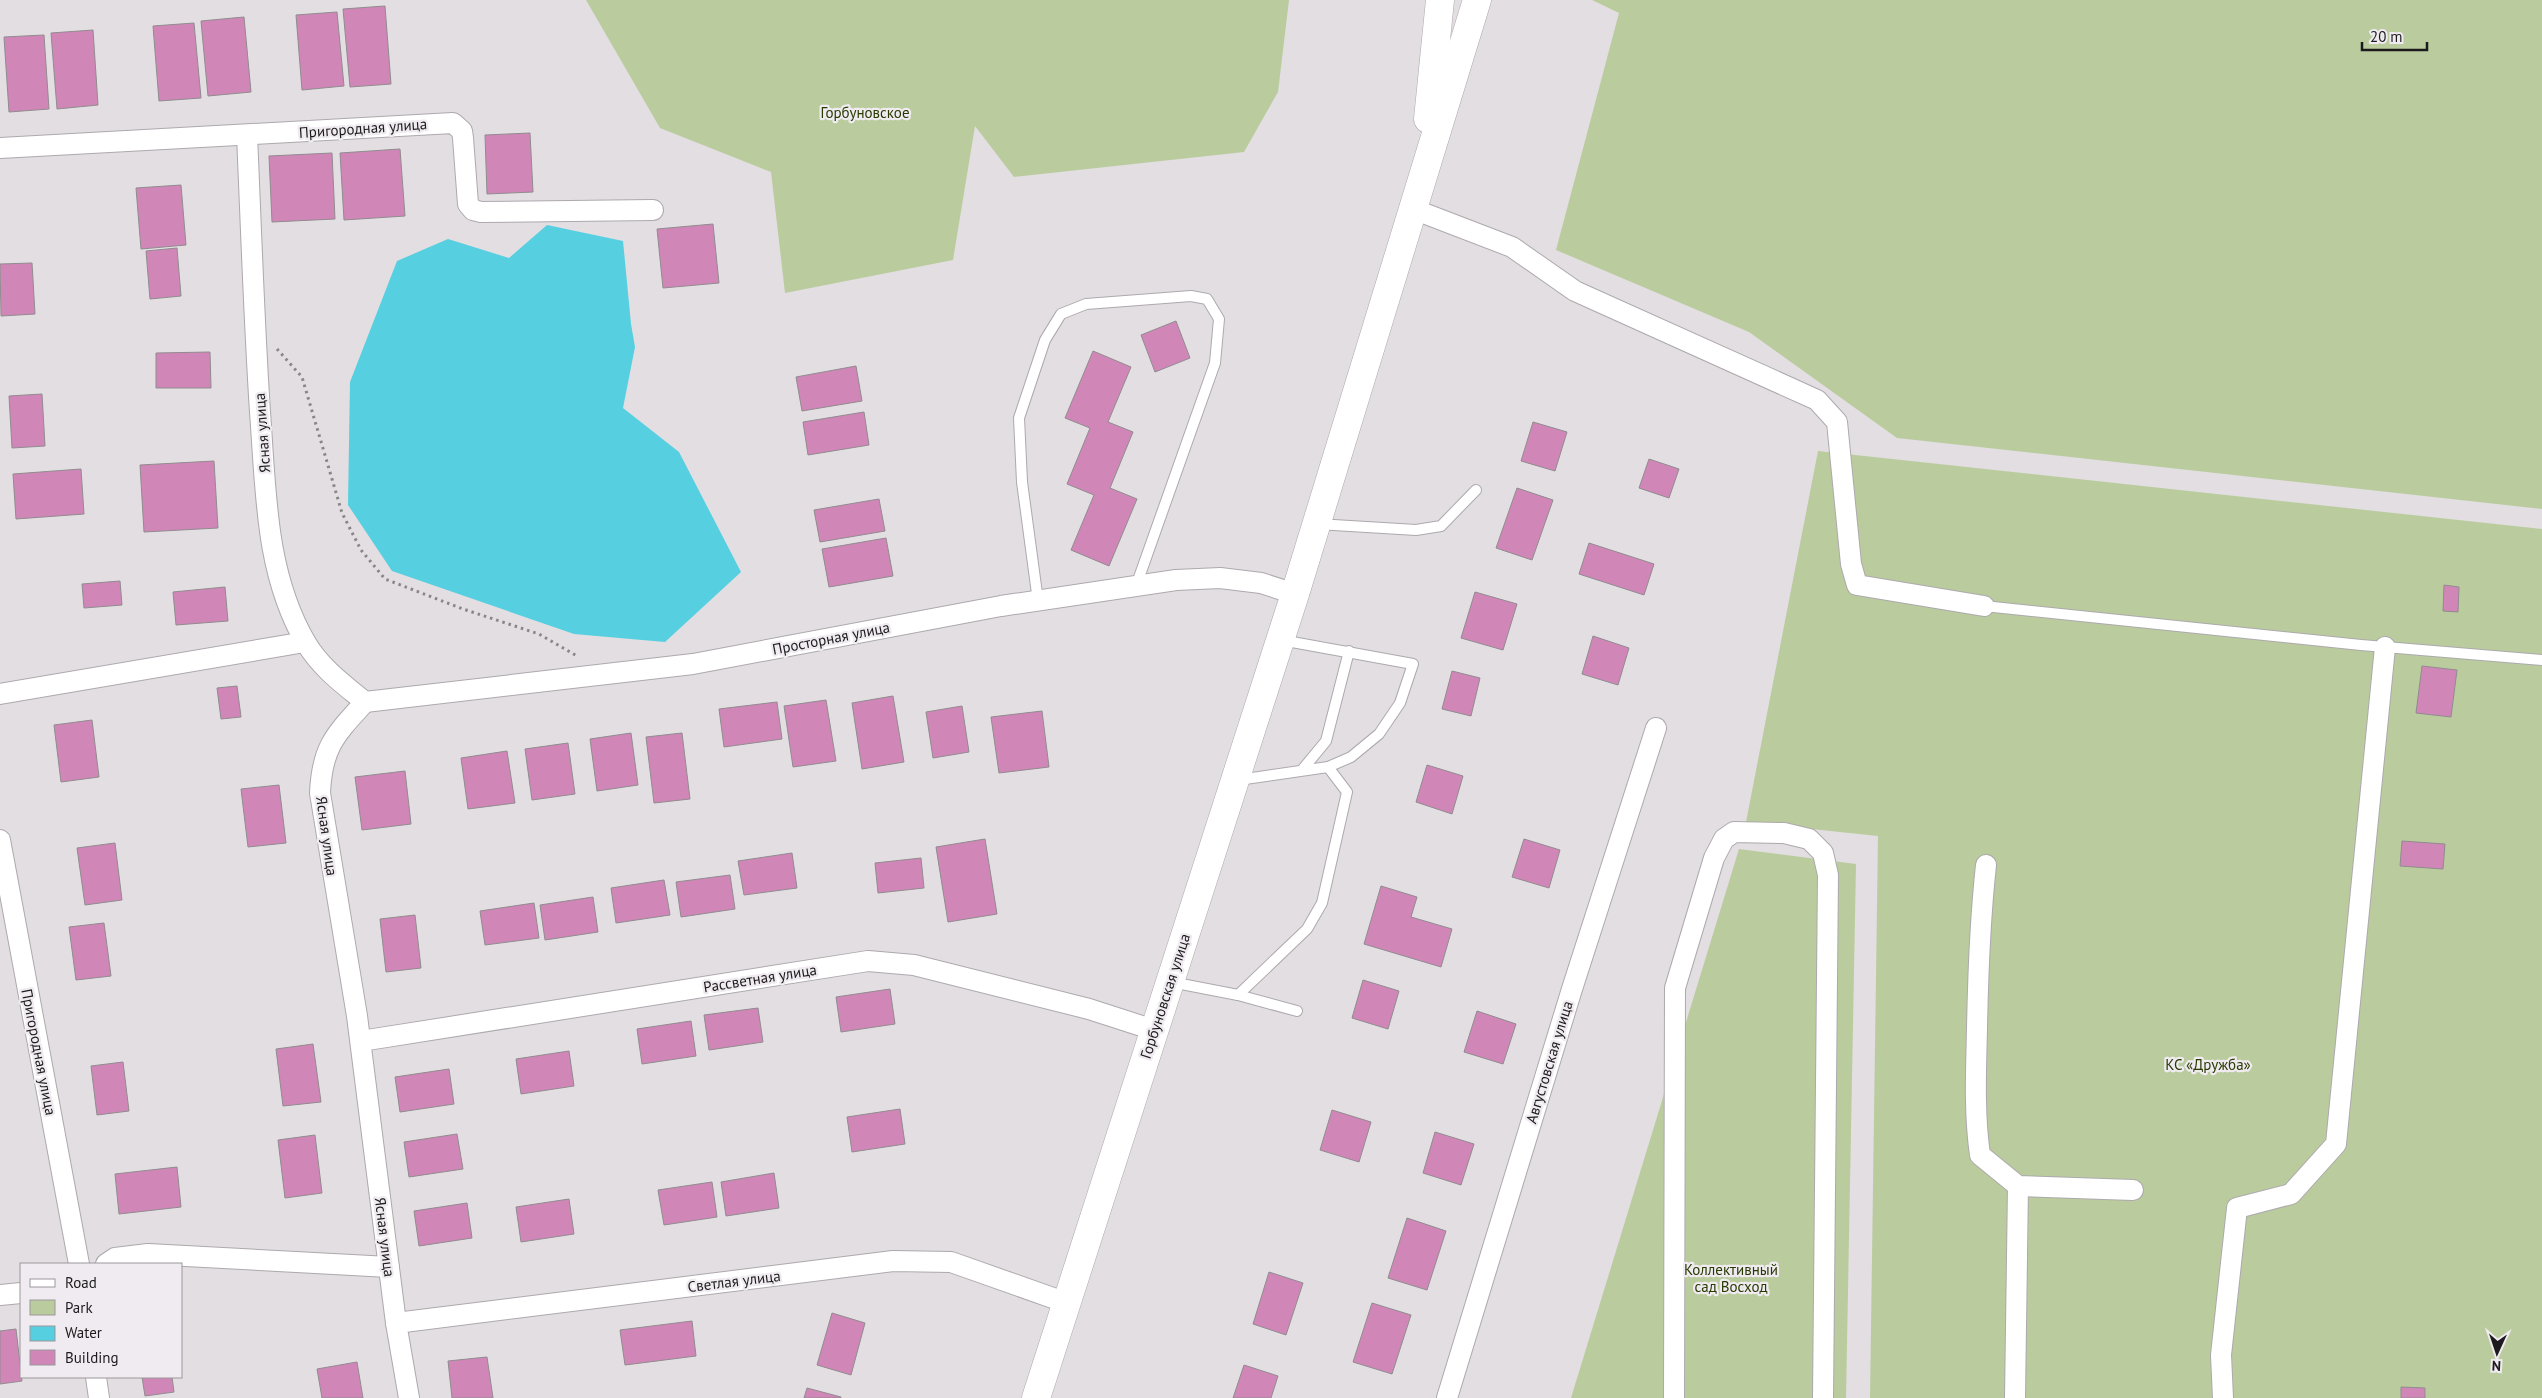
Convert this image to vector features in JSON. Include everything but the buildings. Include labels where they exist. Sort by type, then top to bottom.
[{"type":"main road","points":[[1422,176],[1440,0]]},
{"type":"main road","points":[[1422,176],[1477,1]]},
{"type":"main road","name":"Горбуновская улица","points":[[1036,1398],[1294,594],[1422,176]]},
{"type":"street","name":"Пригородная улица","points":[[0,148],[453,123],[462,131],[468,204],[473,210],[482,212],[654,210]]},
{"type":"street","name":"Ясная улица","points":[[247,135],[254,322],[268,534],[284,592],[306,642],[319,663],[365,702],[342,726],[323,758],[320,793],[361,1042],[396,1323],[410,1398]]},
{"type":"street","points":[[1413,209],[1512,247],[1575,291],[1817,400],[1837,422],[1851,564],[1857,585],[1984,606]]},
{"type":"street","name":"Просторная улица","points":[[365,702],[692,664],[1038,601],[1176,580],[1220,578],[1261,583],[1294,594]]},
{"type":"street","points":[[0,694],[306,642]]},
{"type":"street","points":[[2223,1398],[2221,1355],[2237,1208],[2291,1194],[2336,1144],[2385,647]]},
{"type":"street","name":"Августовская улица","points":[[1447,1398],[1572,989],[1656,728]]},
{"type":"street","points":[[1674,1398],[1676,988],[1714,858],[1724,839],[1734,832],[1760,832],[1784,833],[1809,840],[1823,853],[1828,875],[1823,1398]]},
{"type":"street","name":"Пригородная улица","points":[[0,840],[79,1263]]},
{"type":"street","points":[[1986,865],[1980,926],[1976,1128],[1980,1155],[2018,1186],[2132,1190]]},
{"type":"street","name":"Рассветная улица","points":[[361,1042],[868,961],[921,966],[1088,1009],[1154,1030]]},
{"type":"street","points":[[2015,1398],[2018,1186]]},
{"type":"street","points":[[108,1263],[115,1258],[148,1254],[389,1267]]},
{"type":"street","name":"Светлая улица","points":[[396,1323],[893,1261],[952,1262],[1067,1303]]},
{"type":"street","points":[[0,1295],[20,1293]]},
{"type":"street","points":[[96,1378],[99,1398]]},
{"type":"lane","points":[[1038,601],[1022,482],[1019,418],[1045,340],[1061,314],[1086,304],[1191,296],[1207,299],[1218,319],[1215,363],[1136,586]]},
{"type":"lane","points":[[1316,524],[1416,530],[1441,526],[1476,490]]},
{"type":"lane","points":[[1984,606],[2385,647],[2542,660]]},
{"type":"lane","points":[[1234,781],[1328,767],[1351,757],[1379,734],[1400,703],[1413,664],[1279,640]]},
{"type":"lane","points":[[1302,770],[1326,741],[1348,651]]},
{"type":"lane","points":[[1238,995],[1306,929],[1322,904],[1347,792],[1328,767]]},
{"type":"lane","points":[[1170,982],[1238,995],[1297,1011]]},
{"type":"path","points":[[254,322],[302,377],[342,512],[360,550],[385,579],[463,609],[539,634],[609,674]]},
{"type":"green space","name":"Горбуновское","points":[[586,0],[1289,0],[1278,92],[1244,152],[1014,177],[975,126],[953,260],[785,293],[771,172],[660,128]]},
{"type":"green space","points":[[1592,0],[2542,0],[2542,509],[1897,438],[1749,332],[1556,250],[1619,13]]},
{"type":"green space","name":"КС «Дружба»","points":[[1818,451],[2542,529],[2542,1398],[1870,1398],[1878,836],[1746,822]]},
{"type":"green space","name":"Коллективный сад Восход","points":[[1739,849],[1856,864],[1846,1398],[1571,1398]]},
{"type":"water","points":[[547,225],[623,241],[635,347],[623,408],[679,452],[741,572],[665,642],[574,634],[392,571],[348,505],[350,382],[397,261],[448,239],[509,258]]}]
